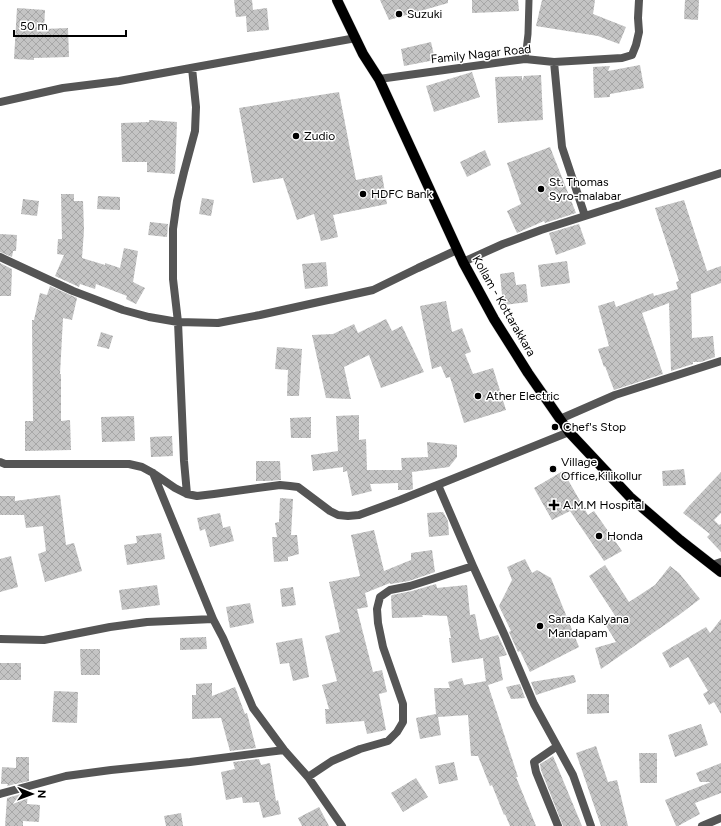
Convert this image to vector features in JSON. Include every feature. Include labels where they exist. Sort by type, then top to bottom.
[{"type":"main road","name":"Kollam - Kottarakkara","points":[[337,0],[363,54],[379,79],[463,262],[494,319],[528,372],[569,432],[630,497],[680,540],[717,563],[721,572]]},
{"type":"street","name":"Family Nagar Road","points":[[379,79],[525,59],[554,62],[622,58],[632,55],[639,32],[639,0]]},
{"type":"street","points":[[0,102],[63,88],[119,81],[356,38]]},
{"type":"street","points":[[554,62],[562,147],[585,216]]},
{"type":"street","points":[[187,494],[184,461],[178,322],[173,279],[172,254],[177,201],[195,131],[196,107],[192,68]]},
{"type":"street","points":[[463,262],[503,244],[541,230],[721,174]]},
{"type":"street","points":[[0,257],[73,291],[123,310],[149,317],[178,322],[218,323],[373,290],[457,250]]},
{"type":"street","points":[[560,419],[616,395],[721,361]]},
{"type":"street","points":[[0,462],[6,464],[129,464],[142,467],[187,494],[198,496],[280,486],[298,487],[330,511],[338,515],[348,516],[359,515],[438,485],[569,432]]},
{"type":"street","points":[[153,473],[213,619],[223,638],[253,708],[284,750],[308,776],[342,826]]},
{"type":"street","points":[[438,485],[473,566],[506,636],[534,704],[573,775],[591,826]]},
{"type":"street","points":[[308,776],[332,761],[360,749],[388,740],[397,732],[403,722],[403,704],[383,647],[378,623],[377,609],[380,597],[390,590],[410,586],[473,566]]},
{"type":"street","points":[[0,639],[44,640],[139,623],[213,619]]},
{"type":"street","points":[[553,749],[534,762],[536,772],[558,826]]},
{"type":"street","points":[[0,794],[66,776],[284,750]]},
{"type":"street","points":[[702,826],[721,818]]},
{"type":"lane","points":[[525,59],[528,34],[529,0]]},
{"type":"building","points":[[234,0],[252,0],[253,10],[267,8],[269,30],[247,32],[246,16],[236,17]]},
{"type":"building","name":"Suzuki","points":[[380,0],[448,0],[448,3],[389,20]]},
{"type":"building","points":[[472,0],[518,0],[519,11],[472,13]]},
{"type":"building","points":[[542,0],[595,0],[593,14],[626,27],[619,44],[598,36],[536,26]]},
{"type":"building","points":[[685,0],[699,0],[698,20],[684,19]]},
{"type":"building","points":[[17,8],[45,10],[44,29],[68,28],[69,57],[34,58],[34,60],[14,59]]},
{"type":"building","points":[[431,42],[435,60],[404,66],[401,49]]},
{"type":"building","points":[[640,65],[644,88],[610,94],[610,97],[594,98],[593,67],[610,66],[608,71]]},
{"type":"building","points":[[472,72],[480,97],[434,112],[426,86]]},
{"type":"building","points":[[541,75],[543,120],[498,123],[495,77],[522,76],[522,81],[524,76]]},
{"type":"building","name":"Zudio","points":[[339,92],[356,180],[382,175],[387,204],[333,215],[338,237],[321,241],[314,214],[297,220],[283,178],[253,183],[239,108]]},
{"type":"building","points":[[149,120],[177,122],[175,174],[147,172],[147,162],[122,162],[121,123],[149,122]]},
{"type":"building","name":"St. Thomas Syro-malabar","points":[[550,147],[576,213],[545,223],[544,221],[517,233],[507,211],[521,204],[507,163]]},
{"type":"building","points":[[485,150],[491,165],[467,177],[460,162]]},
{"type":"building","points":[[61,194],[74,194],[74,201],[83,201],[84,230],[82,258],[120,268],[124,248],[138,251],[133,282],[145,288],[136,304],[126,299],[127,296],[96,284],[95,289],[80,284],[79,287],[55,276],[64,255],[57,254],[58,239],[62,239]]},
{"type":"building","points":[[98,196],[120,197],[120,210],[97,209]]},
{"type":"building","points":[[202,198],[214,200],[211,216],[199,214]]},
{"type":"building","points":[[23,199],[39,201],[37,216],[21,214]]},
{"type":"building","points":[[684,200],[707,271],[721,266],[721,283],[691,294],[692,338],[713,336],[715,357],[701,362],[693,362],[693,364],[671,371],[669,303],[642,313],[663,374],[614,390],[598,349],[609,346],[598,306],[614,301],[616,307],[653,293],[654,296],[678,289],[676,282],[679,281],[655,208]]},
{"type":"building","points":[[150,222],[168,224],[167,237],[148,235]]},
{"type":"building","points":[[579,224],[586,244],[556,255],[549,233]]},
{"type":"building","points":[[0,234],[17,235],[16,251],[13,251],[12,257],[0,252]]},
{"type":"building","points":[[567,261],[570,283],[541,287],[538,265]]},
{"type":"building","points":[[326,262],[328,286],[305,289],[302,264]]},
{"type":"building","points":[[0,263],[12,269],[11,296],[0,296]]},
{"type":"building","points":[[514,272],[516,285],[526,284],[528,302],[503,305],[500,274]]},
{"type":"building","points":[[50,286],[77,298],[72,320],[63,318],[60,374],[61,421],[70,420],[71,450],[25,451],[25,421],[33,421],[32,320],[34,320],[40,293],[47,295]]},
{"type":"building","points":[[446,301],[452,332],[462,328],[471,352],[465,354],[473,374],[493,368],[506,410],[464,423],[450,377],[446,378],[441,366],[432,369],[420,306]]},
{"type":"building","points":[[386,319],[392,331],[402,326],[424,372],[381,388],[369,355],[344,367],[351,399],[326,398],[312,335],[333,334],[354,324],[358,333]]},
{"type":"building","points":[[101,332],[113,336],[109,349],[97,346]]},
{"type":"building","points":[[277,347],[302,349],[299,396],[287,396],[288,370],[275,369]]},
{"type":"building","points":[[359,415],[359,440],[366,439],[367,470],[402,470],[401,458],[428,457],[427,442],[457,445],[457,457],[449,467],[412,472],[413,489],[398,490],[398,483],[370,484],[372,491],[352,496],[347,471],[343,472],[343,467],[313,471],[311,455],[338,451],[336,416]]},
{"type":"building","points":[[134,416],[135,441],[102,442],[101,417]]},
{"type":"building","points":[[311,417],[311,438],[291,438],[290,418]]},
{"type":"building","points":[[172,436],[173,456],[151,457],[150,437]]},
{"type":"building","points":[[256,461],[280,461],[281,480],[256,481]]},
{"type":"building","points":[[684,469],[686,485],[663,486],[662,471]]},
{"type":"building","points":[[563,471],[588,515],[594,511],[622,551],[604,561],[570,511],[552,520],[534,488]]},
{"type":"building","points":[[721,472],[721,513],[714,520],[719,525],[721,524],[721,552],[707,537],[710,534],[683,513]]},
{"type":"building","points":[[60,495],[66,545],[74,543],[82,571],[45,582],[38,554],[46,551],[43,526],[26,528],[24,515],[0,515],[0,496],[15,496],[15,501]]},
{"type":"building","points":[[280,498],[293,499],[291,535],[297,535],[299,554],[288,557],[288,561],[274,562],[272,537],[277,537],[275,523],[279,522]]},
{"type":"building","points":[[443,512],[448,521],[449,535],[429,537],[427,513]]},
{"type":"building","points":[[220,513],[223,528],[230,526],[234,541],[210,547],[205,529],[200,531],[197,518]]},
{"type":"building","points":[[374,530],[384,571],[411,560],[411,553],[432,550],[435,572],[409,581],[390,583],[365,593],[368,607],[357,609],[373,672],[382,670],[387,692],[379,694],[386,730],[367,734],[364,721],[326,724],[325,709],[329,709],[322,685],[337,681],[325,636],[340,632],[329,582],[360,576],[351,535]]},
{"type":"building","points":[[161,533],[165,559],[127,565],[124,545],[137,543],[136,536]]},
{"type":"building","points":[[11,556],[18,587],[0,592],[0,559]]},
{"type":"building","name":"Sarada Kalyana Mandapam","points":[[525,559],[532,573],[537,570],[551,578],[579,647],[530,672],[520,651],[518,652],[509,632],[511,631],[499,606],[512,580],[507,567]]},
{"type":"building","points":[[605,565],[629,602],[655,585],[670,566],[679,573],[700,599],[601,669],[595,648],[616,642],[605,624],[616,617],[589,576]]},
{"type":"building","points":[[436,584],[437,588],[467,585],[470,615],[475,614],[480,640],[498,635],[507,655],[499,657],[503,680],[488,685],[518,777],[516,777],[536,826],[510,826],[492,785],[490,786],[478,756],[471,756],[468,715],[438,717],[441,735],[420,739],[416,718],[436,714],[434,688],[450,688],[448,682],[462,678],[464,685],[486,681],[483,658],[452,663],[449,638],[451,638],[447,616],[422,615],[423,617],[392,618],[392,595]]},
{"type":"building","points":[[157,585],[160,605],[122,610],[119,590]]},
{"type":"building","points":[[293,587],[296,605],[282,607],[280,589]]},
{"type":"building","points":[[250,603],[254,623],[230,628],[226,607]]},
{"type":"building","points":[[721,619],[721,714],[714,702],[709,705],[703,694],[708,691],[688,657],[670,668],[662,653],[706,627],[710,633]]},
{"type":"building","points":[[206,637],[207,649],[180,650],[180,638]]},
{"type":"building","points":[[302,638],[309,677],[293,681],[289,663],[280,664],[276,643]]},
{"type":"building","points":[[80,649],[100,649],[100,675],[81,675]]},
{"type":"building","points":[[0,663],[21,663],[21,680],[0,680]]},
{"type":"building","points":[[574,675],[576,682],[536,695],[531,682]]},
{"type":"building","points":[[212,683],[212,696],[235,687],[245,714],[247,713],[256,748],[230,751],[221,718],[192,719],[192,695],[196,695],[196,684]]},
{"type":"building","points":[[520,684],[525,698],[511,699],[506,687]]},
{"type":"building","points":[[54,691],[78,692],[77,723],[52,722]]},
{"type":"building","points":[[587,694],[609,694],[609,713],[587,714]]},
{"type":"building","points":[[701,724],[708,745],[675,757],[668,735]]},
{"type":"building","points":[[596,746],[608,782],[617,780],[628,826],[601,826],[576,753]]},
{"type":"building","points":[[639,753],[657,753],[657,783],[640,783]]},
{"type":"building","points":[[553,756],[582,826],[563,826],[540,764]]},
{"type":"building","points":[[16,757],[29,757],[29,781],[7,786],[8,784],[1,784],[2,767],[16,768]]},
{"type":"building","points":[[259,759],[261,765],[270,763],[276,801],[278,800],[281,814],[263,818],[259,802],[243,803],[242,797],[226,800],[221,772],[235,769],[233,762]]},
{"type":"building","points":[[454,762],[458,780],[439,784],[435,766]]},
{"type":"building","points":[[721,763],[721,793],[695,803],[700,814],[676,826],[665,800],[711,782],[700,782],[696,773]]},
{"type":"building","points":[[416,778],[428,797],[403,812],[391,793]]},
{"type":"building","points":[[28,792],[27,804],[40,805],[39,822],[23,821],[23,826],[5,826],[7,798]]},
{"type":"building","points":[[319,807],[329,826],[302,826],[298,818]]},
{"type":"building","points":[[181,813],[183,826],[166,826],[164,816]]},
{"type":"place","name":"Suzuki","points":[[399,14]]},
{"type":"place","name":"Zudio","points":[[296,136]]},
{"type":"place","name":"St. Thomas Syro-malabar","points":[[541,189]]},
{"type":"place","name":"HDFC Bank","points":[[363,194]]},
{"type":"place","name":"Ather Electric","points":[[478,396]]},
{"type":"place","name":"Chef's Stop","points":[[555,427]]},
{"type":"place","name":"Village Office,Kilikollur","points":[[553,469]]},
{"type":"place","name":"A.M.M Hospital","points":[[554,505]]},
{"type":"place","name":"Honda","points":[[599,536]]},
{"type":"place","name":"Sarada Kalyana Mandapam","points":[[540,626]]}]
